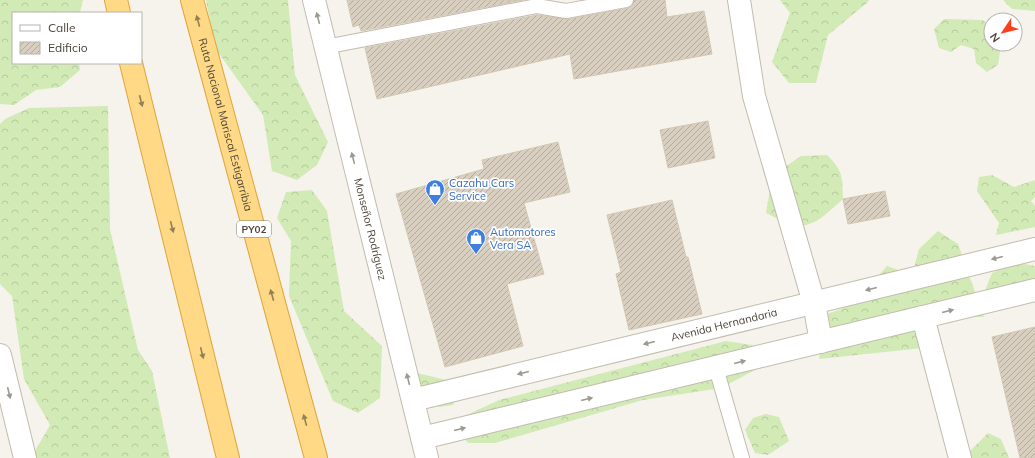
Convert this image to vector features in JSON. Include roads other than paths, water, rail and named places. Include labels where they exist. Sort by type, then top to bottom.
[{"type":"highway","points":[[116,0],[119,12]]},
{"type":"highway","name":"Ruta Nacional Mariscal Estigarribia","points":[[192,0],[316,458]]},
{"type":"highway","points":[[132,64],[228,458]]},
{"type":"street","name":"Monseñor Rodríguez","points":[[314,0],[425,448]]},
{"type":"street","points":[[739,0],[754,96],[814,303],[821,342]]},
{"type":"street","name":"Avenida Hernandaria","points":[[413,400],[1035,249]]},
{"type":"street","points":[[425,448],[716,368],[1035,290]]},
{"type":"street","points":[[923,318],[960,458]]},
{"type":"street","points":[[0,355],[25,458]]},
{"type":"lane","points":[[325,47],[537,6],[566,11],[626,0]]},
{"type":"lane","points":[[716,368],[742,458]]},
{"type":"place","name":"Cazahu Cars Service","points":[[435,206]]},
{"type":"place","name":"Automotores Vera SA","points":[[476,255]]}]
